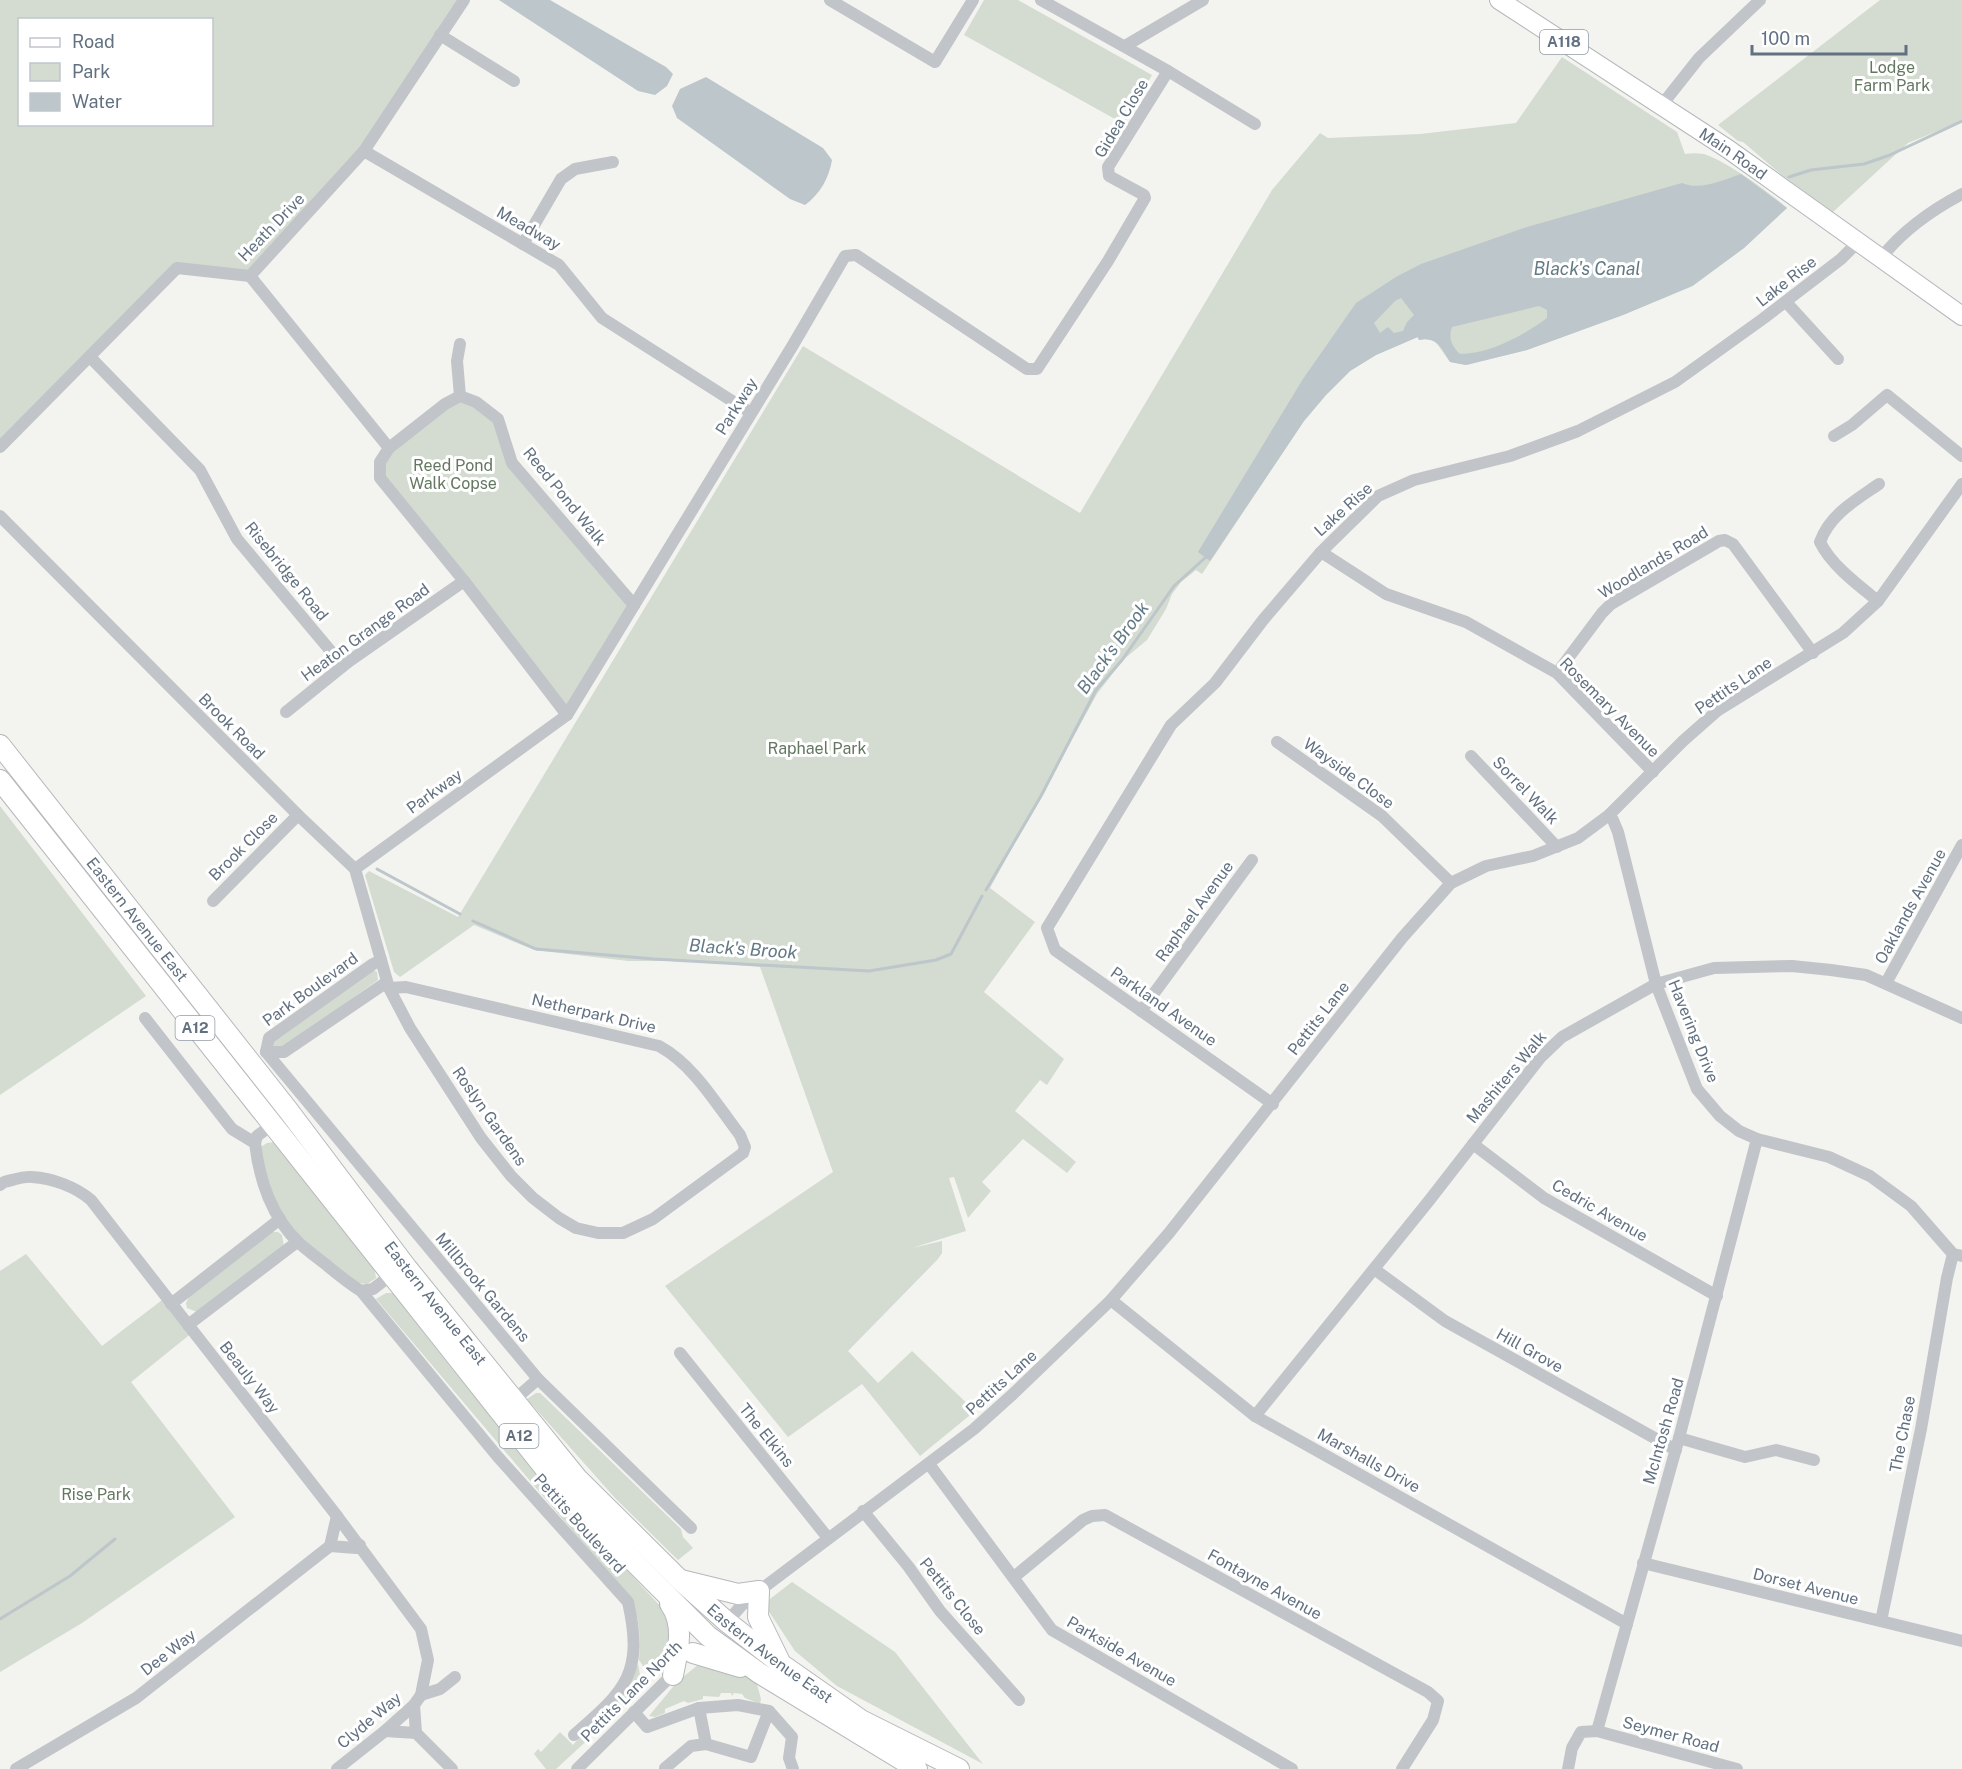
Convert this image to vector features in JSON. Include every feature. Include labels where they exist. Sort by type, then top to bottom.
[{"type":"highway","name":"Eastern Avenue East","points":[[0,745],[259,1059],[407,1268],[577,1478],[679,1579],[727,1622],[781,1665],[861,1720],[959,1769]]},
{"type":"highway","name":"Eastern Avenue East","points":[[0,780],[562,1490],[708,1636],[759,1673],[917,1769]]},
{"type":"highway","points":[[679,1579],[738,1594],[759,1591],[758,1617],[781,1665]]},
{"type":"highway","points":[[658,1587],[676,1611],[678,1621],[678,1653],[673,1675]]},
{"type":"highway","points":[[708,1636],[727,1622]]},
{"type":"highway","points":[[693,1653],[759,1673]]},
{"type":"main road","name":"Main Road","points":[[1499,0],[1742,160],[1962,316]]},
{"type":"street","name":"Heath Drive","points":[[0,447],[177,268],[250,276],[364,152],[464,0]]},
{"type":"street","points":[[830,0],[935,62],[973,0]]},
{"type":"street","name":"Gidea Close","points":[[1041,0],[1125,46],[1255,124]]},
{"type":"street","points":[[1125,46],[1203,0]]},
{"type":"street","points":[[1661,106],[1699,58],[1760,0]]},
{"type":"street","points":[[440,35],[514,81]]},
{"type":"street","name":"Gidea Close","points":[[1145,198],[1144,195],[1109,176],[1108,167],[1168,71]]},
{"type":"street","name":"Meadway","points":[[364,152],[559,265],[602,318],[751,412]]},
{"type":"street","points":[[523,244],[561,178],[575,169],[613,162]]},
{"type":"street","points":[[1881,258],[1902,234],[1917,222],[1936,208],[1962,194]]},
{"type":"street","name":"Parkway","points":[[355,869],[567,715],[793,345],[842,259],[848,254],[856,255],[1027,369],[1037,369],[1108,261],[1145,198]]},
{"type":"street","name":"Lake Rise","points":[[1047,928],[1171,725],[1215,683],[1263,620],[1321,552],[1378,496],[1414,480],[1510,456],[1578,431],[1675,382],[1786,302],[1841,259],[1857,241]]},
{"type":"street","points":[[250,276],[389,448]]},
{"type":"street","points":[[1786,302],[1838,359]]},
{"type":"street","points":[[460,344],[457,362],[460,396],[445,404],[389,448],[380,462],[380,478],[464,581],[567,715]]},
{"type":"street","name":"Risebridge Road","points":[[90,357],[200,470],[237,539],[339,661],[348,662]]},
{"type":"street","points":[[1834,436],[1852,425],[1887,395],[1962,456]]},
{"type":"street","name":"Reed Pond Walk","points":[[460,396],[476,402],[498,419],[512,463],[634,605]]},
{"type":"street","points":[[1878,601],[1845,572],[1823,549],[1820,542],[1822,534],[1841,509],[1879,484]]},
{"type":"street","name":"Pettits Lane","points":[[727,1622],[759,1591],[974,1429],[1111,1300],[1169,1233],[1273,1104],[1402,938],[1451,883],[1486,866],[1533,856],[1578,838],[1609,815],[1716,711],[1845,632],[1878,601],[1962,484]]},
{"type":"street","name":"Brook Road","points":[[0,516],[298,815],[355,869]]},
{"type":"street","name":"Woodlands Road","points":[[1557,673],[1611,604],[1719,541],[1725,540],[1733,544],[1813,653]]},
{"type":"street","name":"Rosemary Avenue","points":[[1321,552],[1386,594],[1466,622],[1557,673],[1653,772]]},
{"type":"street","name":"Heaton Grange Road","points":[[286,712],[348,662],[464,581]]},
{"type":"street","name":"Wayside Close","points":[[1277,742],[1383,816],[1451,883]]},
{"type":"street","name":"Sorrel Walk","points":[[1471,756],[1557,847]]},
{"type":"street","name":"Brook Close","points":[[213,901],[298,815]]},
{"type":"street","name":"Havering Drive","points":[[1609,815],[1618,832],[1656,984],[1697,1089],[1720,1116],[1739,1131],[1757,1139],[1829,1157],[1870,1176],[1911,1206],[1958,1255]]},
{"type":"street","name":"Oaklands Avenue","points":[[1886,983],[1962,845]]},
{"type":"street","name":"Raphael Avenue","points":[[1141,1011],[1252,860]]},
{"type":"street","points":[[355,869],[388,985]]},
{"type":"street","name":"Parkland Avenue","points":[[1047,928],[1055,950],[1273,1104]]},
{"type":"street","name":"Park Boulevard","points":[[259,1059],[269,1038],[381,960]]},
{"type":"street","name":"Mashiters Walk","points":[[1255,1416],[1540,1058],[1562,1037],[1656,984],[1714,968],[1792,966],[1831,970],[1866,975],[1962,1018]]},
{"type":"street","name":"Park Boulevard","points":[[259,1059],[284,1052],[388,985]]},
{"type":"street","name":"Roslyn Gardens","points":[[388,985],[410,1028],[481,1138],[511,1176],[533,1198],[576,1228],[610,1234],[623,1233],[638,1227],[685,1197],[739,1157],[745,1148]]},
{"type":"street","name":"Netherpark Drive","points":[[388,985],[406,987],[660,1046],[674,1054],[686,1065],[740,1135],[745,1148]]},
{"type":"street","points":[[145,1018],[232,1129],[255,1143],[257,1136],[272,1125]]},
{"type":"street","name":"Millbrook Gardens","points":[[259,1059],[538,1380],[691,1528]]},
{"type":"street","name":"McIntosh Road","points":[[1597,1731],[1717,1296],[1757,1139]]},
{"type":"street","name":"Pettits Boulevard","points":[[255,1143],[257,1161],[266,1192],[280,1219],[297,1242],[361,1291],[498,1457],[628,1602],[635,1631],[632,1664],[625,1684],[603,1710],[574,1735]]},
{"type":"street","name":"Cedric Avenue","points":[[1473,1144],[1544,1198],[1717,1296]]},
{"type":"street","name":"Beauly Way","points":[[0,1185],[4,1182],[33,1177],[56,1181],[86,1195],[360,1545],[421,1629],[428,1660]]},
{"type":"street","points":[[171,1304],[280,1219]]},
{"type":"street","points":[[188,1325],[297,1242]]},
{"type":"street","name":"The Chase","points":[[1881,1620],[1921,1429],[1947,1278],[1958,1255]]},
{"type":"street","name":"Hill Grove","points":[[1374,1269],[1445,1321],[1677,1444],[1745,1457],[1776,1450],[1814,1460]]},
{"type":"street","points":[[361,1291],[373,1289],[391,1275]]},
{"type":"street","name":"Marshalls Drive","points":[[1111,1300],[1255,1416],[1627,1624]]},
{"type":"street","name":"The Elkins","points":[[680,1353],[828,1538]]},
{"type":"street","points":[[514,1400],[538,1380]]},
{"type":"street","name":"Parkside Avenue","points":[[929,1464],[1052,1630],[1292,1769]]},
{"type":"street","name":"Pettits Close","points":[[863,1511],[908,1566],[939,1611],[1019,1700]]},
{"type":"street","name":"Fontayne Avenue","points":[[1014,1577],[1083,1520],[1092,1516],[1105,1515],[1428,1692],[1438,1701],[1434,1720],[1402,1769]]},
{"type":"street","points":[[337,1516],[330,1546],[356,1548],[360,1545]]},
{"type":"street","name":"Dee Way","points":[[22,1768],[136,1698],[330,1546]]},
{"type":"street","name":"Dorset Avenue","points":[[1643,1563],[1962,1641]]},
{"type":"street","name":"Pettits Lane North","points":[[577,1769],[673,1675],[708,1636]]},
{"type":"street","name":"Clyde Way","points":[[337,1769],[414,1705],[421,1695],[428,1660]]},
{"type":"street","points":[[421,1695],[440,1689],[454,1677]]},
{"type":"street","points":[[414,1705],[416,1733],[452,1769]]},
{"type":"street","points":[[634,1712],[647,1726],[699,1708],[738,1705],[769,1711],[792,1737],[789,1758],[793,1769]]},
{"type":"street","points":[[699,1708],[706,1744]]},
{"type":"street","points":[[603,1710],[621,1725]]},
{"type":"street","points":[[665,1768],[691,1746],[706,1744],[751,1757],[769,1711]]},
{"type":"street","points":[[385,1731],[416,1733]]},
{"type":"street","points":[[1568,1769],[1572,1748],[1581,1732],[1597,1731]]},
{"type":"street","name":"Seymer Road","points":[[1597,1731],[1737,1769]]},
{"type":"green space","points":[[0,0],[464,0],[364,151],[250,276],[177,268],[0,447]]},
{"type":"green space","points":[[984,0],[1018,0],[1152,75],[1124,124],[964,35]]},
{"type":"green space","name":"Lodge Farm Park","points":[[1880,0],[1962,0],[1962,121],[1908,143],[1833,212],[1718,125]]},
{"type":"green space","name":"Raphael Park","points":[[1562,57],[1677,132],[1685,154],[1704,154],[1724,163],[1787,208],[1744,248],[1693,286],[1623,315],[1527,350],[1466,365],[1450,362],[1435,341],[1419,340],[1417,337],[1376,355],[1350,371],[1304,421],[1202,574],[1196,570],[1181,582],[1147,640],[1123,660],[1097,694],[990,888],[1035,922],[984,992],[1064,1059],[1047,1085],[1040,1080],[1015,1111],[1076,1162],[1067,1173],[1023,1139],[982,1182],[991,1191],[968,1218],[954,1177],[949,1178],[966,1231],[912,1248],[942,1241],[942,1253],[938,1259],[848,1351],[878,1383],[912,1351],[975,1411],[920,1456],[862,1384],[788,1437],[665,1286],[833,1172],[760,967],[692,961],[628,961],[534,950],[474,925],[400,977],[394,972],[365,875],[369,871],[458,917],[803,346],[1080,513],[1272,190],[1320,133],[1328,138],[1420,134],[1516,123]]},
{"type":"green space","name":"Reed Pond Walk Copse","points":[[460,396],[498,419],[512,463],[634,605],[567,715],[392,495],[380,462]]},
{"type":"green space","points":[[0,806],[146,996],[0,1095]]},
{"type":"green space","points":[[371,969],[377,972],[378,980],[283,1048],[274,1046],[273,1040]]},
{"type":"green space","points":[[275,1142],[374,1266],[376,1278],[367,1284],[357,1283],[324,1259],[289,1223],[271,1187],[259,1148],[267,1143]]},
{"type":"green space","points":[[272,1232],[282,1235],[284,1246],[197,1312],[187,1308],[186,1303],[190,1295]]},
{"type":"green space","name":"Rise Park","points":[[26,1254],[102,1346],[166,1297],[193,1332],[131,1382],[235,1517],[82,1623],[0,1672],[0,1271]]},
{"type":"green space","points":[[386,1293],[393,1293],[524,1455],[663,1609],[670,1628],[668,1644],[661,1657],[647,1672],[639,1660],[639,1629],[631,1600],[376,1299]]},
{"type":"green space","points":[[540,1393],[681,1529],[683,1537],[693,1548],[678,1560],[616,1499],[527,1399]]},
{"type":"green space","points":[[792,1582],[895,1652],[983,1764],[837,1686],[795,1651],[766,1607],[770,1599]]},
{"type":"green space","points":[[638,1664],[640,1680],[638,1691],[620,1711],[617,1711],[614,1708],[617,1696]]},
{"type":"green space","points":[[699,1664],[716,1664],[756,1681],[761,1699],[760,1704],[745,1698],[742,1694],[734,1693],[732,1696],[731,1693],[721,1693],[719,1697],[703,1696],[703,1699],[688,1703],[684,1701],[665,1709],[665,1713],[655,1717],[649,1716],[677,1682]]},
{"type":"green space","points":[[600,1718],[606,1723],[556,1769],[546,1769],[534,1754],[538,1749],[541,1752],[560,1732],[573,1745],[595,1720]]},
{"type":"water","points":[[499,0],[550,0],[666,67],[673,74],[667,86],[655,95],[638,91]]},
{"type":"water","points":[[706,77],[823,148],[832,160],[829,173],[819,191],[810,201],[805,205],[790,199],[677,118],[672,106],[680,89]]},
{"type":"water","name":"Black's Canal","points":[[1741,174],[1787,208],[1744,248],[1692,286],[1623,315],[1527,350],[1466,365],[1450,362],[1435,342],[1419,340],[1418,337],[1376,355],[1350,371],[1304,421],[1210,561],[1198,552],[1303,379],[1356,303],[1421,264],[1527,227],[1682,183],[1704,185]],"holes":[[[1401,298],[1414,315],[1407,322],[1403,331],[1394,333],[1388,327],[1380,333],[1374,323],[1395,301]],[[1539,306],[1547,310],[1547,318],[1506,343],[1483,351],[1460,354],[1452,342],[1450,335],[1452,327]]]},
{"type":"waterway","name":"Black's Brook","points":[[1789,177],[1811,170],[1864,164],[1890,155],[1962,121]]},
{"type":"waterway","name":"Black's Brook","points":[[986,890],[1041,796],[1096,690],[1122,660],[1174,586],[1206,557]]},
{"type":"waterway","name":"Black's Brook","points":[[377,869],[460,914]]},
{"type":"waterway","name":"Black's Brook","points":[[473,921],[536,949],[654,959],[869,971],[936,960],[951,954],[982,896]]},
{"type":"waterway","points":[[0,1619],[70,1576],[115,1539]]}]
